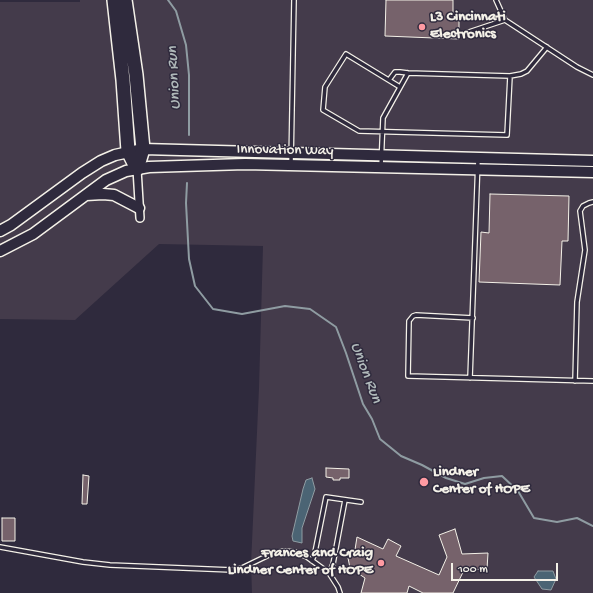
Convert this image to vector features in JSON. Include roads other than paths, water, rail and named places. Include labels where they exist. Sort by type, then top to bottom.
[{"type":"highway","points":[[114,0],[123,80],[128,151],[137,169]]},
{"type":"highway","points":[[125,0],[136,75],[143,149],[137,169]]},
{"type":"main road","name":"Innovation Way","points":[[0,230],[26,214],[82,172],[101,161],[128,151],[143,149],[593,161]]},
{"type":"main road","name":"Innovation Way","points":[[0,251],[32,234],[106,180],[116,175],[150,167],[291,165],[593,172]]},
{"type":"main road","points":[[86,195],[114,195],[139,213]]},
{"type":"street","points":[[137,169],[139,213]]},
{"type":"lane","points":[[291,165],[294,0]]},
{"type":"lane","points":[[496,0],[505,20],[576,67],[593,75]]},
{"type":"lane","points":[[466,33],[505,20]]},
{"type":"lane","points":[[389,80],[395,72],[408,74],[510,76],[521,74],[527,71],[547,47]]},
{"type":"lane","points":[[400,87],[346,54],[325,87],[323,110],[359,131],[507,135],[510,76]]},
{"type":"lane","points":[[381,168],[383,118],[408,74]]},
{"type":"lane","points":[[470,378],[478,158]]},
{"type":"lane","points":[[575,381],[577,302],[585,250],[580,211],[583,206],[593,202]]},
{"type":"lane","points":[[473,318],[412,316],[408,321],[408,376],[593,382]]},
{"type":"lane","points":[[312,561],[326,497],[362,502]]},
{"type":"lane","points":[[329,573],[333,564],[345,500]]},
{"type":"lane","points":[[0,547],[83,562],[141,567],[232,570],[246,566],[273,553],[284,551],[295,552],[312,561],[329,573],[340,593]]},
{"type":"water","points":[[312,478],[315,489],[302,528],[302,543],[293,541],[292,536],[303,489],[306,480]]},
{"type":"water","points":[[538,571],[553,571],[556,579],[551,590],[542,589],[534,577]]},
{"type":"waterway","name":"Union Run","points":[[168,0],[176,11],[186,45],[189,75],[189,135]]},
{"type":"waterway","name":"Union Run","points":[[187,183],[186,203],[189,259],[195,286],[213,309],[242,314],[285,306],[310,309],[336,327],[363,404],[372,419],[380,439],[401,456],[446,478],[465,484],[484,478],[502,476],[518,491],[534,518],[557,522],[577,518],[593,526]]},
{"type":"place","name":"L3 Cincinnati Electronics","points":[[422,27]]},
{"type":"place","name":"Lindner Center of HOPE","points":[[424,482]]},
{"type":"place","name":"Frances and Craig Lindner Center of HOPE","points":[[381,563]]}]
